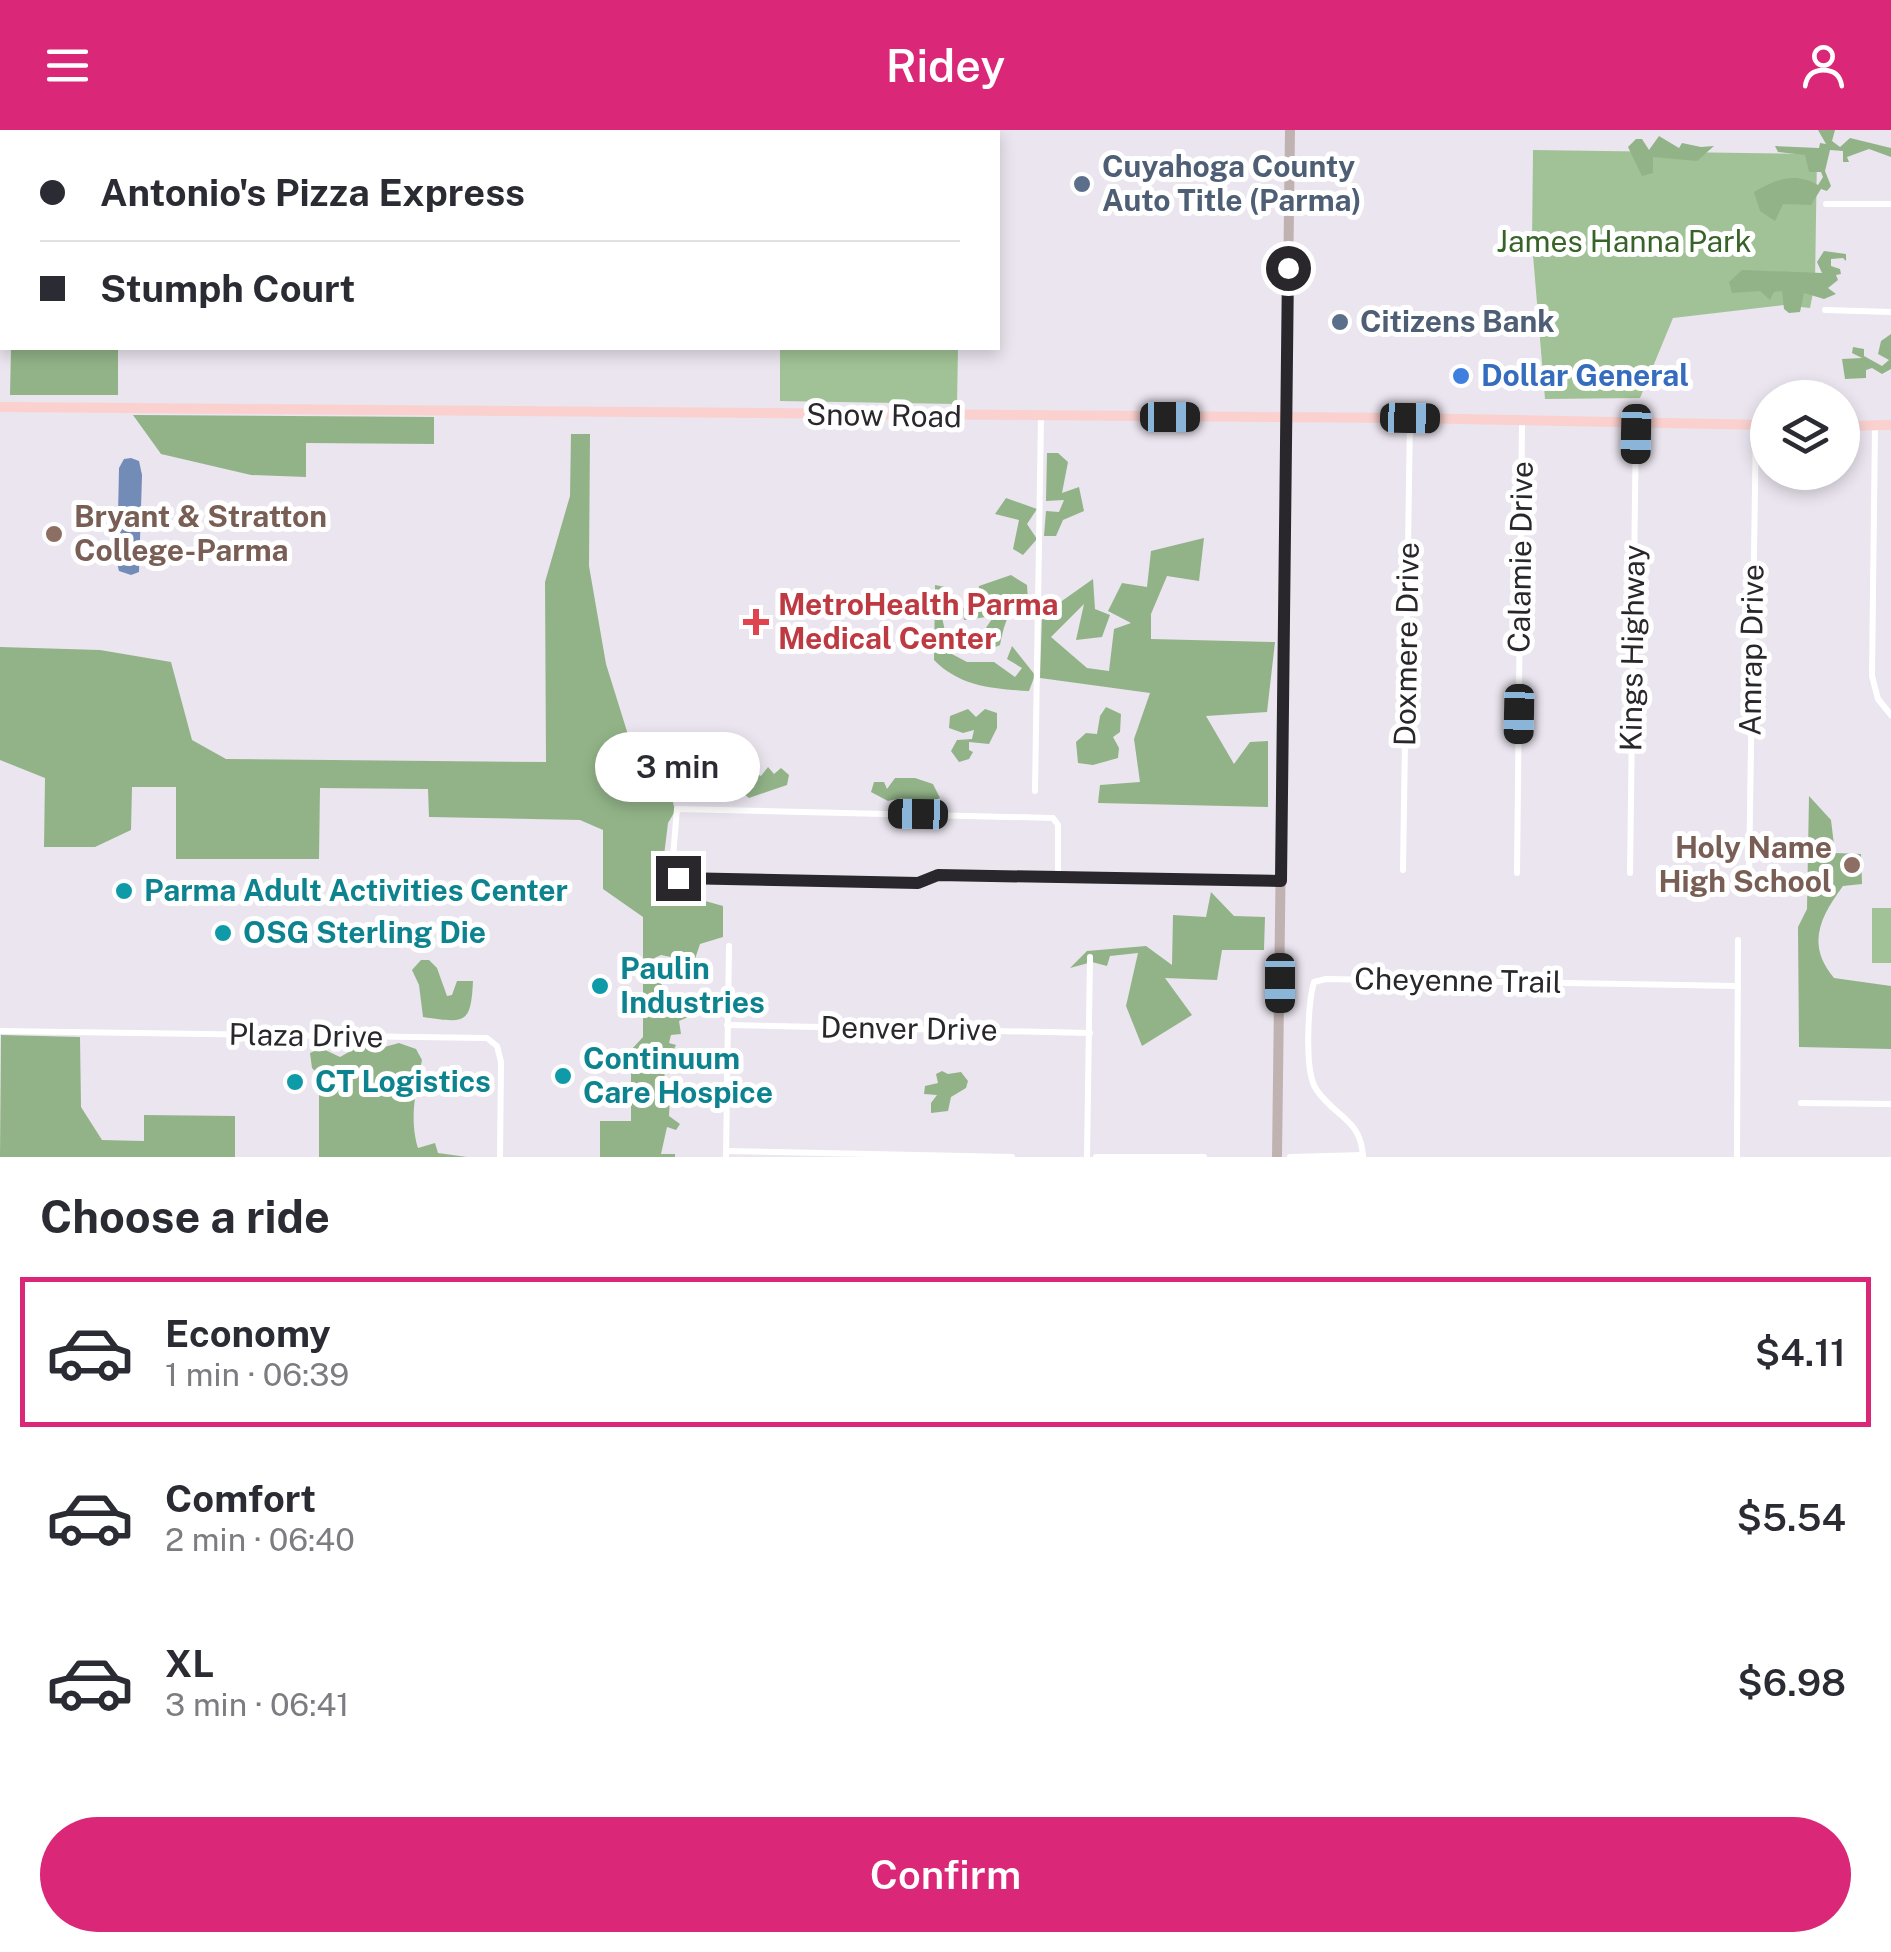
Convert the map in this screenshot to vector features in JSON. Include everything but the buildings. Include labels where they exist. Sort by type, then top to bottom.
[{"type":"main road","points":[[1277,1157],[1290,130]]},
{"type":"main road","name":"Snow Road","points":[[0,407],[1410,418],[1750,425]]},
{"type":"main road","points":[[1860,425],[1891,425]]},
{"type":"street","points":[[1826,204],[1891,204]]},
{"type":"street","points":[[1825,310],[1891,312]]},
{"type":"street","points":[[1035,791],[1041,417]]},
{"type":"street","name":"Doxmere Drive","points":[[1403,870],[1410,418]]},
{"type":"street","name":"Calamie Drive","points":[[1517,873],[1522,420]]},
{"type":"street","name":"Kings Highway","points":[[1630,873],[1636,423]]},
{"type":"street","points":[[1875,425],[1872,676],[1878,699],[1891,716]]},
{"type":"street","name":"Amrap Drive","points":[[1749,875],[1760,490]]},
{"type":"street","points":[[1058,877],[1058,824],[1053,818],[677,809],[672,868],[678,878],[918,883],[938,875],[1281,881]]},
{"type":"street","points":[[1737,1157],[1738,940]]},
{"type":"street","points":[[729,946],[726,1154],[1012,1157]]},
{"type":"street","points":[[1087,1157],[1090,956]]},
{"type":"street","name":"Cheyenne Trail","points":[[1363,1156],[1362,1139],[1356,1128],[1325,1100],[1310,1078],[1310,996],[1314,982],[1326,978],[1738,986]]},
{"type":"street","name":"Denver Drive","points":[[728,1026],[1090,1033]]},
{"type":"street","name":"Plaza Drive","points":[[0,1031],[487,1038],[497,1046],[501,1062],[500,1157]]},
{"type":"street","points":[[1801,1103],[1891,1104]]},
{"type":"street","points":[[1290,1157],[1363,1156]]},
{"type":"street","points":[[1096,1157],[1204,1157]]},
{"type":"green space","points":[[1818,130],[1835,130],[1832,141],[1840,147],[1850,138],[1891,148],[1891,157],[1869,149],[1843,162],[1843,151],[1830,150],[1825,171],[1831,186],[1827,191],[1821,189],[1811,205],[1783,204],[1775,221],[1760,211],[1754,192],[1786,179],[1818,185],[1823,177],[1821,172],[1809,172],[1805,155],[1778,152],[1775,146],[1819,148],[1820,143],[1826,144]]},
{"type":"green space","points":[[1659,136],[1679,148],[1682,143],[1714,146],[1697,161],[1653,157],[1653,173],[1642,176],[1628,147],[1642,139],[1649,150]]},
{"type":"green space","name":"James Hanna Park","points":[[1533,150],[1817,154],[1815,283],[1810,308],[1784,305],[1673,318],[1640,398],[1545,399],[1532,243]]},
{"type":"green space","points":[[1824,251],[1846,254],[1846,261],[1831,259],[1831,266],[1840,269],[1841,274],[1828,288],[1836,294],[1824,299],[1804,293],[1800,312],[1789,313],[1784,309],[1782,291],[1774,292],[1770,300],[1760,291],[1732,293],[1729,282],[1742,270],[1822,273],[1817,262]]},
{"type":"green space","points":[[1891,334],[1891,369],[1882,374],[1872,368],[1866,370],[1866,378],[1845,379],[1842,359],[1862,358],[1852,353],[1853,347],[1864,349],[1864,356],[1882,366],[1889,360],[1878,354],[1881,341]]},
{"type":"green space","points":[[11,350],[118,350],[118,395],[10,395]]},
{"type":"green space","points":[[780,350],[958,350],[957,404],[780,401]]},
{"type":"green space","points":[[133,415],[434,417],[434,444],[306,443],[306,477],[251,475],[161,454]]},
{"type":"green space","points":[[571,434],[590,434],[589,566],[606,664],[630,741],[596,773],[649,785],[687,777],[719,784],[726,780],[733,788],[742,789],[742,778],[748,770],[761,776],[768,767],[774,774],[781,768],[789,775],[787,785],[749,798],[734,792],[713,801],[676,790],[671,794],[675,811],[668,823],[662,872],[677,893],[723,906],[723,937],[700,944],[694,962],[661,955],[648,961],[648,966],[655,965],[660,971],[663,994],[656,999],[661,1006],[659,1013],[675,1001],[691,1009],[688,1017],[679,1021],[681,1034],[671,1035],[669,1043],[676,1045],[670,1057],[665,1055],[664,1095],[670,1096],[669,1116],[680,1124],[676,1130],[667,1127],[661,1154],[675,1157],[600,1157],[600,1121],[631,1121],[631,1050],[643,1037],[643,917],[603,889],[603,830],[580,820],[429,817],[428,789],[320,788],[319,859],[176,859],[176,787],[132,787],[131,830],[95,847],[44,847],[45,778],[0,760],[0,647],[100,650],[171,662],[192,740],[226,759],[546,762],[545,582],[570,496]]},
{"type":"green space","points":[[1047,453],[1058,453],[1068,462],[1062,493],[1079,487],[1084,511],[1063,520],[1056,536],[1044,536],[1046,511],[1059,512],[1064,500],[1046,501]]},
{"type":"green space","points":[[1006,498],[1037,509],[1027,524],[1037,539],[1023,555],[1013,549],[1019,520],[995,514]]},
{"type":"green space","points":[[1204,538],[1199,581],[1167,576],[1151,614],[1151,639],[1275,642],[1267,712],[1206,716],[1234,764],[1250,742],[1268,741],[1268,807],[1098,803],[1100,785],[1140,782],[1134,739],[1150,693],[1040,678],[1042,615],[1093,579],[1095,609],[1110,615],[1102,637],[1076,640],[1084,604],[1051,637],[1087,668],[1109,671],[1114,629],[1131,623],[1108,611],[1122,583],[1147,587],[1151,551]]},
{"type":"green space","points":[[1011,575],[1027,585],[1028,600],[1011,611],[1000,645],[987,651],[977,641],[994,616],[964,620],[963,608],[977,606],[979,586]]},
{"type":"green space","points":[[935,585],[950,588],[956,599],[941,613],[950,653],[967,662],[994,662],[1015,677],[1022,668],[1007,659],[1012,646],[1035,675],[1029,691],[967,681],[934,660]]},
{"type":"green space","points":[[1106,707],[1121,714],[1120,732],[1113,737],[1119,748],[1118,758],[1093,765],[1078,763],[1076,742],[1086,733],[1097,734]]},
{"type":"green space","points":[[968,709],[976,717],[985,709],[997,713],[997,728],[989,744],[969,742],[973,752],[969,759],[959,762],[951,751],[957,740],[972,739],[974,730],[963,733],[949,728],[950,716]]},
{"type":"green space","points":[[895,778],[915,778],[933,784],[940,798],[917,799],[914,804],[905,803],[902,798],[888,801],[871,792],[874,782],[884,782],[887,789]]},
{"type":"green space","points":[[1809,796],[1831,820],[1835,853],[1861,854],[1862,884],[1843,886],[1828,909],[1819,931],[1820,954],[1834,978],[1891,986],[1891,1049],[1799,1047],[1798,927],[1807,909]]},
{"type":"green space","points":[[1211,892],[1234,916],[1265,917],[1264,950],[1222,950],[1217,980],[1165,978],[1192,1015],[1142,1046],[1126,1006],[1138,953],[1110,956],[1107,966],[1092,962],[1070,968],[1087,951],[1146,946],[1172,965],[1173,915],[1206,917]]},
{"type":"green space","points":[[1872,908],[1891,908],[1891,963],[1872,963]]},
{"type":"green space","points":[[421,960],[429,960],[437,968],[447,996],[452,995],[457,981],[473,981],[470,1006],[463,1018],[423,1017],[419,985],[412,970]]},
{"type":"green space","points":[[1,1035],[80,1037],[81,1107],[102,1140],[144,1141],[144,1115],[235,1116],[235,1157],[0,1157]]},
{"type":"green space","points":[[399,1043],[416,1049],[422,1060],[414,1115],[418,1148],[435,1143],[438,1153],[467,1157],[319,1157],[319,1075],[312,1068],[310,1053],[321,1048],[340,1057],[363,1044],[377,1049]]},
{"type":"green space","points":[[961,1072],[968,1081],[966,1088],[951,1097],[948,1111],[931,1113],[931,1103],[937,1095],[924,1094],[925,1086],[938,1083],[936,1074]]},
{"type":"water","points":[[124,459],[139,461],[142,475],[139,572],[131,575],[119,571],[117,563],[119,468]]},
{"type":"place","name":"Cuyahoga County Auto Title (Parma)","points":[[1082,184]]},
{"type":"place","name":"Citizens Bank","points":[[1340,322]]},
{"type":"place","name":"Dollar General","points":[[1461,376]]},
{"type":"place","name":"Bryant & Stratton College-Parma","points":[[54,534]]},
{"type":"place","name":"MetroHealth Parma Medical Center","points":[[756,622]]},
{"type":"place","name":"Holy Name High School","points":[[1852,865]]},
{"type":"place","name":"Parma Adult Activities Center","points":[[124,891]]},
{"type":"place","name":"OSG Sterling Die","points":[[223,933]]},
{"type":"place","name":"Paulin Industries","points":[[600,986]]},
{"type":"place","name":"Continuum Care Hospice","points":[[563,1076]]},
{"type":"place","name":"CT Logistics","points":[[295,1082]]},
{"type":"route","points":[[678,878],[918,883],[938,875],[1281,881],[1288,268]]}]
